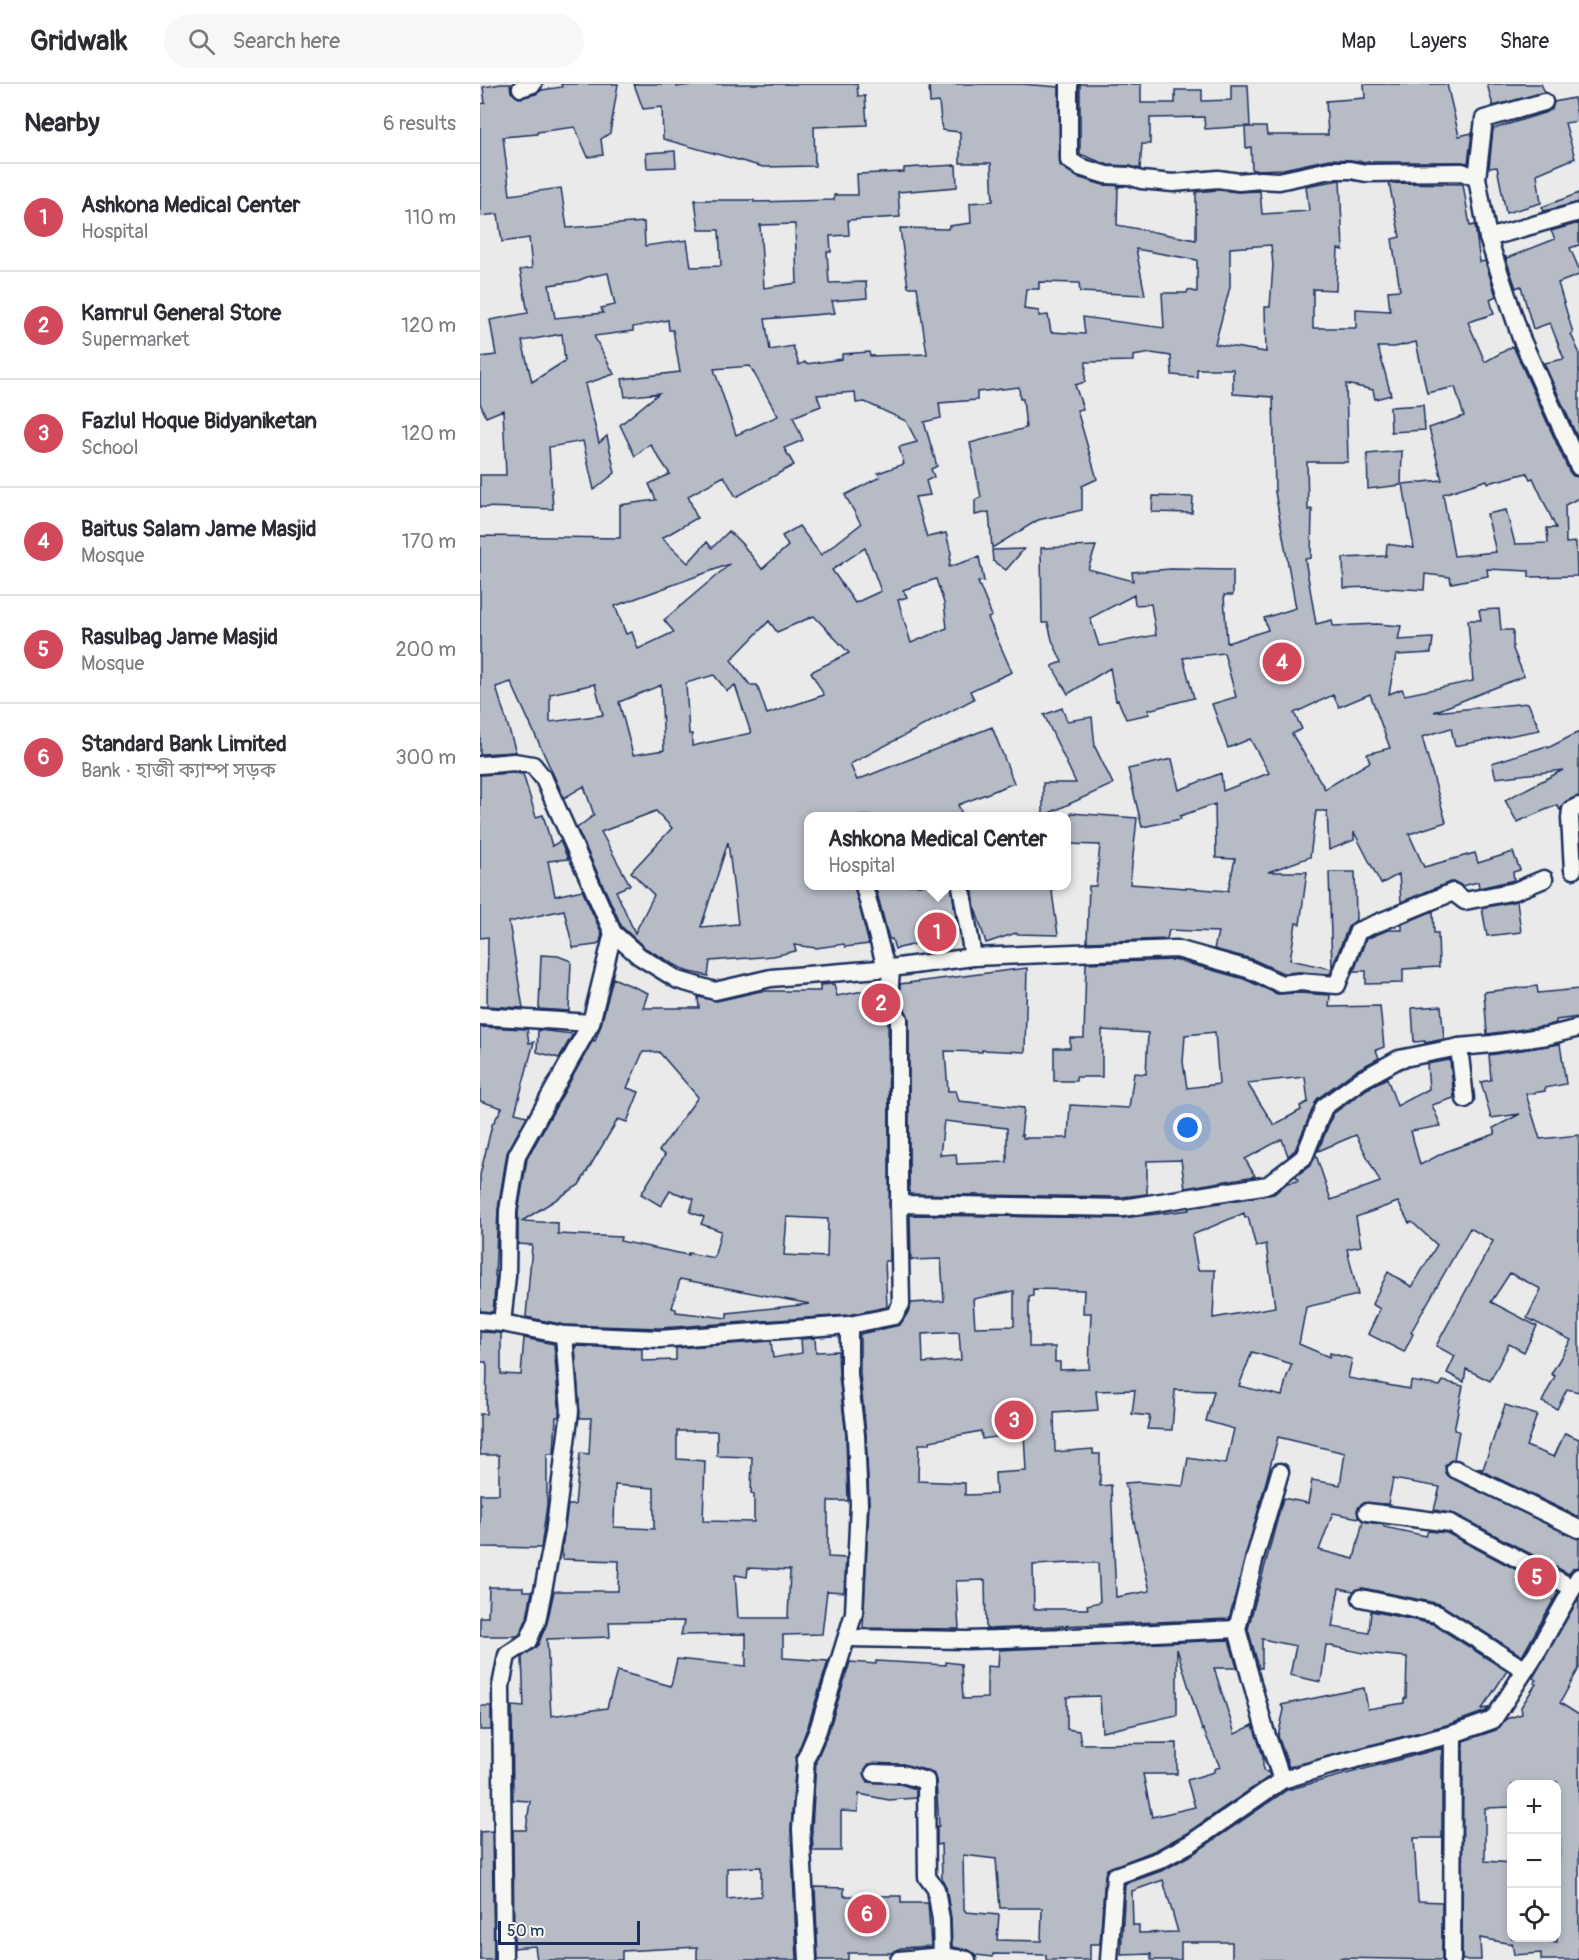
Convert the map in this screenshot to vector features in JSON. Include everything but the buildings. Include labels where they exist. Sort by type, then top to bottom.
[{"type":"street","points":[[1069,84],[1070,160],[1080,167],[1106,176],[1129,176],[1141,180],[1173,183],[1218,179],[1239,182],[1279,181],[1330,170],[1350,170],[1365,173],[1462,172],[1477,178]]},
{"type":"street","points":[[1544,102],[1484,119],[1477,178],[1488,238],[1521,338],[1579,467]]},
{"type":"street","points":[[1488,238],[1579,212]]},
{"type":"street","points":[[480,765],[514,762],[532,765],[544,778],[613,933],[639,956],[678,980],[715,990],[771,978],[888,968],[973,957],[1177,948],[1248,969],[1281,984],[1299,982],[1337,984],[1358,931],[1453,892],[1466,901],[1515,891],[1545,879]]},
{"type":"street","points":[[1573,870],[1570,818],[1571,810],[1579,806]]},
{"type":"street","points":[[480,1321],[564,1335],[660,1339],[849,1325],[894,1316],[899,1311],[901,1304],[899,1019],[890,1006],[888,968],[865,890]]},
{"type":"street","points":[[962,890],[973,957]]},
{"type":"street","points":[[502,1323],[507,1276],[508,1211],[517,1155],[591,1023],[613,933]]},
{"type":"street","points":[[480,1016],[591,1023]]},
{"type":"street","points":[[899,1204],[1123,1208],[1268,1185],[1304,1157],[1324,1107],[1361,1080],[1399,1059],[1459,1047],[1547,1036],[1579,1028]]},
{"type":"street","points":[[1459,1047],[1465,1099]]},
{"type":"street","points":[[808,1960],[801,1829],[806,1758],[818,1730],[854,1612],[858,1504],[856,1435],[849,1375],[849,1325]]},
{"type":"street","points":[[504,1960],[501,1686],[507,1654],[528,1641],[537,1621],[554,1534],[570,1411],[564,1335]]},
{"type":"street","points":[[1455,1469],[1579,1529]]},
{"type":"street","points":[[1280,1472],[1237,1629],[1265,1730],[1282,1780]]},
{"type":"street","points":[[1109,1960],[1115,1876],[1160,1860],[1191,1844],[1282,1780],[1453,1734],[1493,1720],[1576,1582],[1450,1523],[1367,1512]]},
{"type":"street","points":[[1361,1598],[1437,1614],[1525,1670]]},
{"type":"street","points":[[847,1638],[967,1640],[1073,1638],[1237,1629]]},
{"type":"street","points":[[1452,1960],[1453,1734]]},
{"type":"street","points":[[874,1773],[902,1774],[926,1781],[927,1877],[936,1889],[941,1920],[942,1956]]},
{"type":"street","points":[[899,1960],[942,1956],[967,1960]]},
{"type":"place","name":"Baitus Salam Jame Masjid","points":[[1282,662]]},
{"type":"place","name":"Ashkona Medical Center","points":[[937,932]]},
{"type":"place","name":"Kamrul General Store","points":[[881,1003]]},
{"type":"place","name":"Fazlul Hoque Bidyaniketan","points":[[1014,1420]]},
{"type":"place","name":"Rasulbag Jame Masjid","points":[[1537,1577]]},
{"type":"place","name":"Standard Bank Limited","points":[[867,1914]]}]
